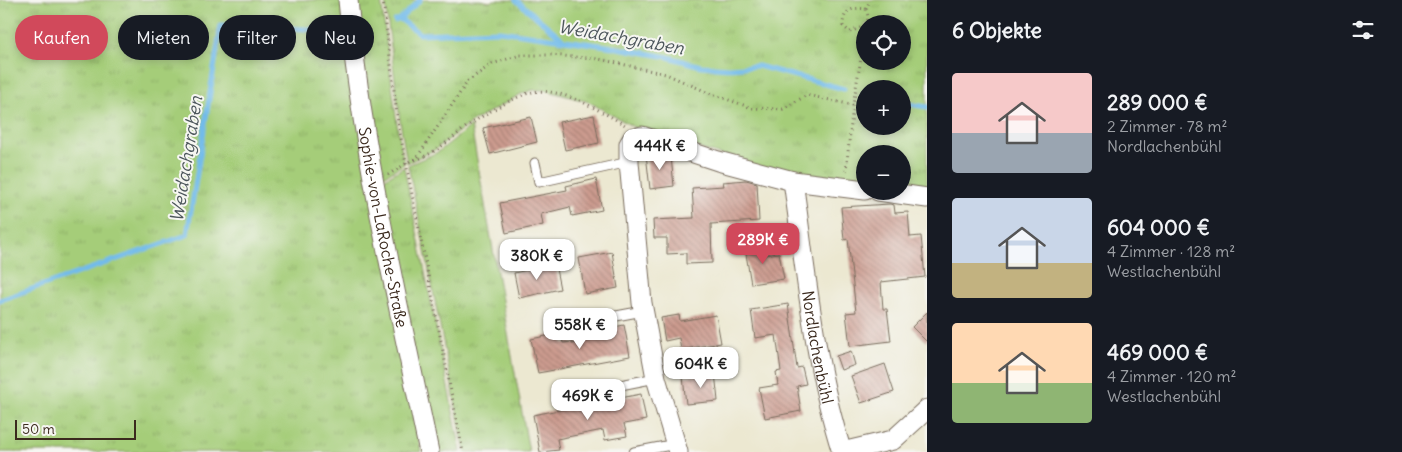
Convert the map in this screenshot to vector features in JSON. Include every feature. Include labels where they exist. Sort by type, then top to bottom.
[{"type":"street","name":"Sophie-von-LaRoche-Straße","points":[[348,0],[352,46],[374,183],[429,452]]},
{"type":"street","points":[[677,448],[656,378],[643,311],[629,162],[629,144],[633,138],[642,136],[718,161],[793,181],[856,189]]},
{"type":"street","name":"Nordlachenbühl","points":[[793,181],[813,326],[831,416],[842,452]]},
{"type":"street","points":[[911,196],[927,198]]},
{"type":"street","points":[[842,452],[893,440],[927,409]]},
{"type":"lane","points":[[534,163],[538,182],[629,162]]},
{"type":"lane","points":[[566,313],[568,325],[643,311]]},
{"type":"lane","points":[[570,395],[656,378]]},
{"type":"lane","points":[[634,452],[677,448]]},
{"type":"path","points":[[383,0],[398,123],[463,452]]},
{"type":"path","points":[[868,15],[866,9],[870,0]]},
{"type":"path","points":[[856,29],[850,32],[843,26],[843,18],[847,12],[856,8],[866,9]]},
{"type":"path","points":[[374,183],[418,156],[468,81],[492,64],[520,55],[551,55],[599,59],[666,74],[708,93],[752,108],[783,109],[807,95],[853,105]]},
{"type":"path","points":[[844,187],[853,105],[859,70]]},
{"type":"path","points":[[412,161],[437,150],[470,124],[521,95],[534,92],[544,91],[588,104],[636,131],[633,138]]},
{"type":"green space","points":[[0,0],[342,0],[345,15],[306,15],[306,60],[352,60],[421,452],[0,452]]},
{"type":"green space","points":[[354,0],[381,0],[404,164],[379,179],[362,60],[374,60],[374,15],[356,15]]},
{"type":"green space","points":[[385,0],[480,0],[490,2],[494,0],[927,0],[927,195],[911,192],[911,145],[856,145],[856,186],[793,177],[639,130],[589,102],[544,90],[533,90],[521,94],[470,123],[436,149],[407,163]]},
{"type":"green space","points":[[471,126],[529,452],[465,452],[408,165],[438,152]]},
{"type":"green space","points":[[404,167],[461,452],[433,452],[379,182]]},
{"type":"building","points":[[594,115],[599,143],[565,150],[559,122]]},
{"type":"building","points":[[531,117],[537,142],[490,154],[483,128]]},
{"type":"building","points":[[656,153],[671,157],[674,186],[650,189],[646,154]]},
{"type":"building","points":[[596,179],[602,210],[572,216],[570,207],[541,214],[543,225],[506,233],[500,203],[567,190],[566,186]]},
{"type":"building","points":[[746,180],[757,183],[759,221],[711,224],[712,263],[686,264],[686,253],[667,254],[667,238],[654,238],[653,220],[694,218],[692,188],[724,186],[723,182]]},
{"type":"building","points":[[894,205],[895,213],[908,212],[910,237],[921,236],[925,277],[881,282],[883,309],[887,309],[891,341],[850,346],[846,313],[856,312],[848,239],[844,240],[841,207]]},
{"type":"building","points":[[765,245],[766,255],[779,253],[784,279],[751,284],[745,248]]},
{"type":"building","points":[[612,252],[618,288],[585,294],[579,258]]},
{"type":"building","points":[[555,264],[560,289],[519,298],[514,273]]},
{"type":"building","points":[[788,304],[797,368],[802,367],[806,384],[797,386],[801,411],[765,418],[759,388],[778,385],[776,372],[781,371],[776,335],[755,338],[751,310]]},
{"type":"building","points":[[927,312],[927,342],[912,327]]},
{"type":"building","points":[[679,315],[680,321],[716,315],[721,343],[681,350],[679,338],[665,341],[661,318]]},
{"type":"building","points":[[624,325],[630,356],[538,373],[531,339],[561,333],[563,343],[572,342],[572,344],[593,339],[596,337],[594,331]]},
{"type":"building","points":[[851,351],[855,365],[841,370],[836,356]]},
{"type":"building","points":[[885,364],[894,392],[861,403],[851,376]]},
{"type":"building","points":[[715,373],[718,401],[686,404],[683,377]]},
{"type":"building","points":[[641,394],[646,420],[624,424],[627,436],[605,440],[603,430],[557,439],[559,450],[540,452],[533,415]]},
{"type":"waterway","points":[[400,19],[420,0]]},
{"type":"waterway","points":[[516,0],[564,40]]},
{"type":"waterway","name":"Weidachgraben","points":[[395,21],[400,19],[420,34],[499,31],[607,46],[668,57],[701,66],[729,68],[758,66],[844,89]]},
{"type":"waterway","name":"Weidachgraben","points":[[0,300],[187,235],[221,25],[306,29]]},
{"type":"waterway","name":"Weidachgraben","points":[[911,104],[927,107]]}]
